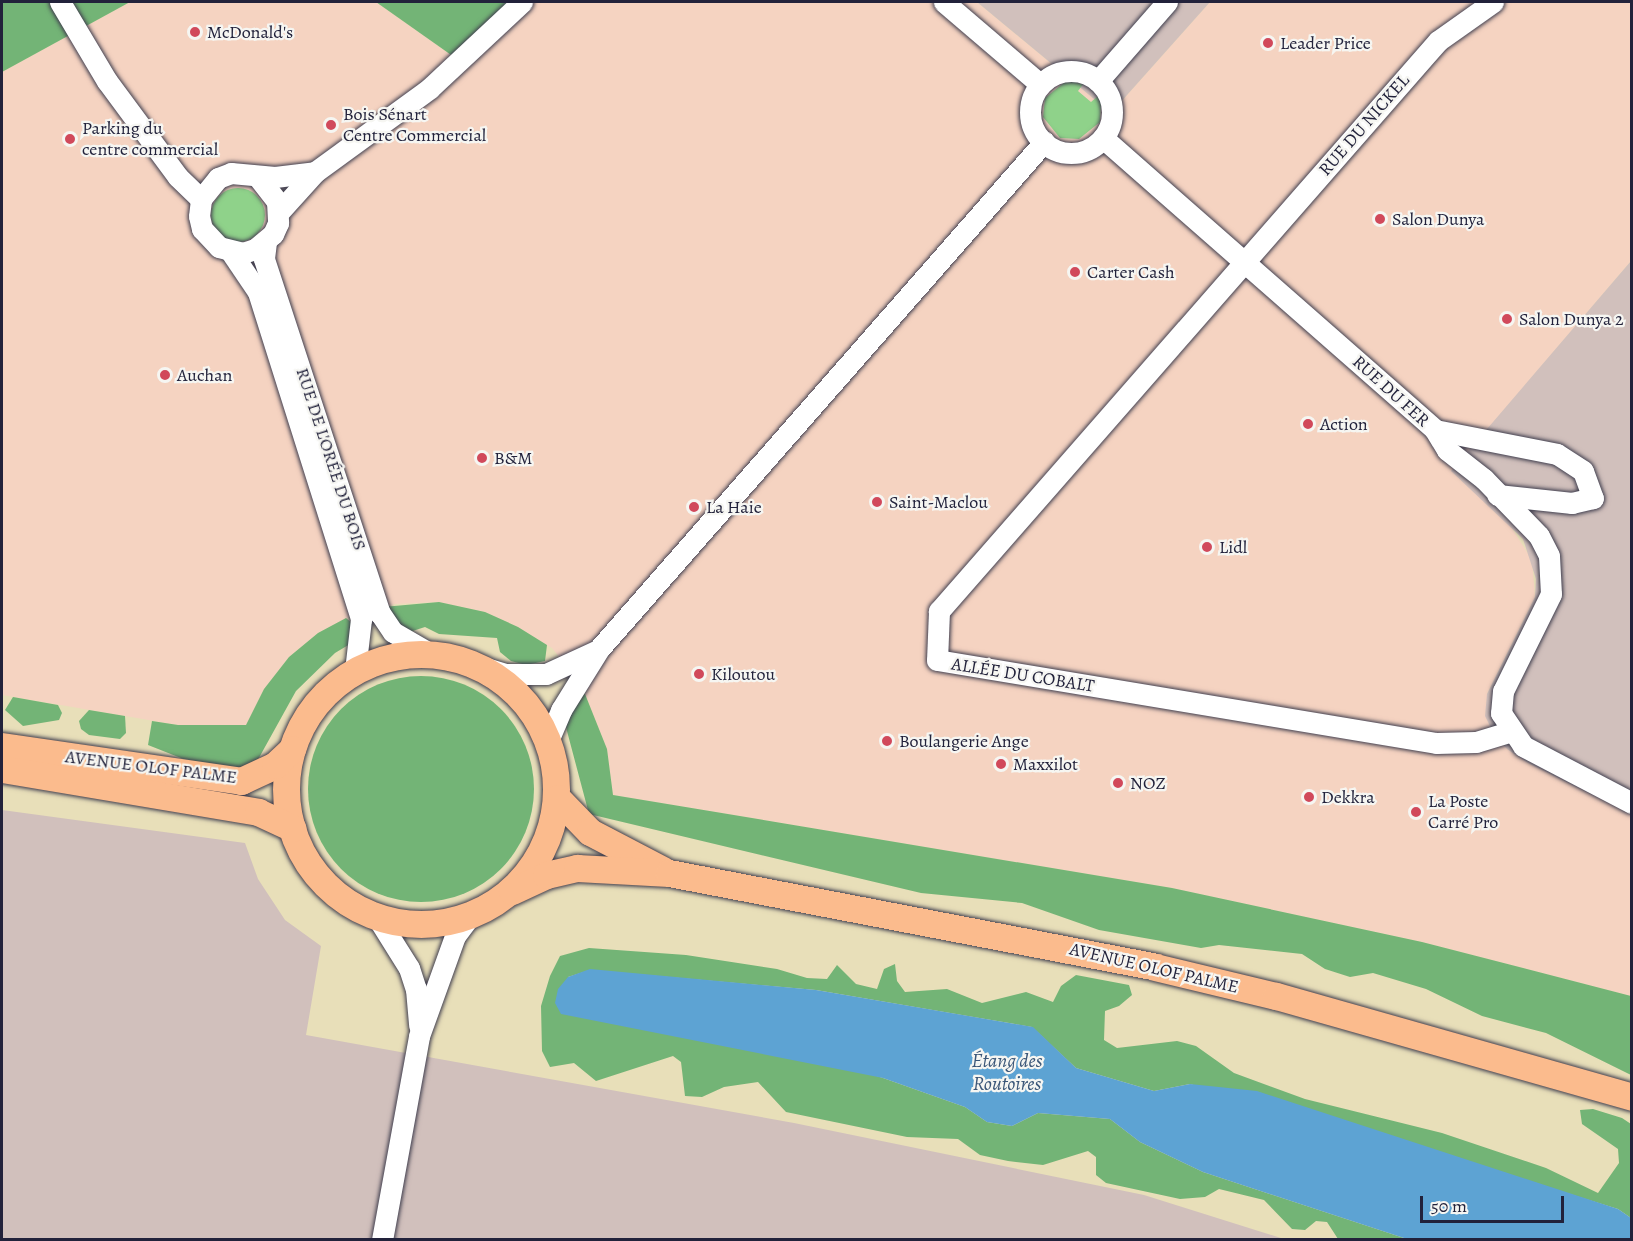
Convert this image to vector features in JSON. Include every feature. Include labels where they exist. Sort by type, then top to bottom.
[{"type":"main road","points":[[292,748],[310,712],[338,682],[355,670],[379,660],[431,654],[476,665],[519,695],[548,741],[556,769],[557,798],[544,849],[512,891]]},
{"type":"main road","name":"AVENUE OLOF PALME","points":[[2,746],[241,781],[275,765],[292,748]]},
{"type":"main road","name":"AVENUE OLOF PALME","points":[[292,748],[286,788],[291,828],[304,858],[324,883],[348,903],[377,917],[424,925],[470,916],[512,891],[546,875],[577,868],[669,873],[1155,967],[1276,996],[1632,1097]]},
{"type":"main road","name":"AVENUE OLOF PALME","points":[[2,769],[258,812],[291,828]]},
{"type":"main road","name":"AVENUE OLOF PALME","points":[[557,798],[590,832],[669,873]]},
{"type":"street","points":[[60,2],[107,81],[178,177],[201,199]]},
{"type":"street","points":[[279,212],[315,172],[430,88],[522,2]]},
{"type":"street","points":[[944,2],[1040,84]]},
{"type":"street","points":[[1098,81],[1167,2]]},
{"type":"street","name":"RUE DU NICKEL","points":[[1245,260],[1438,41],[1492,2]]},
{"type":"street","points":[[1069,71],[1098,81],[1112,109],[1103,138],[1084,151],[1074,152],[1044,142],[1030,114],[1040,84],[1069,71]]},
{"type":"street","name":"RUE DU FER","points":[[1103,138],[1245,260],[1435,430],[1447,450],[1539,536],[1552,576],[1551,594],[1503,691],[1501,712],[1511,731]]},
{"type":"street","points":[[548,741],[561,710],[599,649],[1044,142]]},
{"type":"street","points":[[258,177],[273,192],[279,212],[278,224],[266,242],[243,252],[231,252],[214,243],[202,229],[201,199],[218,178],[231,173],[258,177],[315,172]]},
{"type":"street","name":"RUE DE L'ORÉE DU BOIS","points":[[266,242],[264,259],[380,613],[393,632],[431,654]]},
{"type":"street","name":"RUE DE L'ORÉE DU BOIS","points":[[231,252],[251,277],[258,292],[361,619],[355,670]]},
{"type":"street","name":"ALLÉE DU COBALT","points":[[1245,260],[939,611],[937,660],[1436,743],[1476,742],[1511,731]]},
{"type":"street","points":[[1435,430],[1557,454],[1583,471],[1593,498],[1572,503],[1497,495]]},
{"type":"street","points":[[476,665],[505,674],[546,674],[599,649]]},
{"type":"street","points":[[1511,731],[1523,746],[1544,759],[1632,803]]},
{"type":"street","points":[[382,1239],[419,1036],[455,936],[470,916]]},
{"type":"street","points":[[377,917],[409,968],[416,989],[419,1036]]},
{"type":"shaded area","points":[[130,2],[376,2],[454,57],[513,2],[977,2],[1111,113],[1210,2],[1631,2],[1631,261],[1452,471],[1508,522],[1532,560],[1535,597],[1487,694],[1507,749],[1631,814],[1631,996],[1422,942],[1172,888],[613,795],[607,749],[585,694],[590,684],[569,669],[552,648],[518,627],[485,612],[439,602],[395,604],[351,616],[318,633],[289,657],[264,689],[246,726],[178,725],[2,695],[2,72]]},
{"type":"shaded area","points":[[977,2],[1210,2],[1111,113]]},
{"type":"shaded area","points":[[1631,261],[1631,814],[1528,763],[1507,749],[1494,734],[1485,716],[1487,694],[1535,597],[1536,579],[1523,539],[1451,471]]},
{"type":"shaded area","points":[[2,810],[245,843],[258,879],[285,920],[321,946],[306,1035],[794,1123],[1144,1195],[1284,1239],[2,1240]]},
{"type":"green space","points":[[2,2],[130,2],[2,72]]},
{"type":"green space","points":[[376,2],[513,2],[454,57]]},
{"type":"green space","points":[[1066,81],[1084,83],[1078,91],[1091,102],[1098,96],[1101,104],[1100,122],[1079,139],[1060,138],[1043,117],[1045,98]]},
{"type":"green space","points":[[238,188],[248,190],[257,196],[263,205],[265,215],[263,225],[257,234],[248,240],[238,242],[228,240],[219,234],[213,225],[211,215],[213,205],[219,196],[228,190]]},
{"type":"green space","points":[[439,602],[485,612],[518,627],[547,645],[545,661],[526,665],[511,661],[500,652],[497,638],[439,634],[425,627],[397,636],[383,607]]},
{"type":"green space","points":[[346,618],[353,624],[350,644],[335,653],[296,691],[255,765],[241,770],[196,764],[148,745],[152,721],[178,725],[246,725],[264,689],[289,657],[318,633]]},
{"type":"green space","points":[[421,676],[443,678],[464,685],[484,695],[501,709],[515,726],[525,746],[532,767],[534,789],[532,811],[525,832],[515,852],[501,869],[484,883],[464,893],[443,900],[421,902],[399,900],[378,893],[358,883],[341,869],[327,852],[317,832],[310,811],[308,789],[310,767],[317,746],[327,726],[341,709],[358,695],[378,685],[399,678]]},
{"type":"green space","points":[[585,694],[607,749],[613,795],[1172,888],[1422,942],[1631,996],[1631,1075],[1546,1033],[1482,1016],[1426,989],[1373,973],[1350,977],[1325,969],[1302,954],[1219,945],[1201,948],[1099,930],[1022,903],[921,893],[589,814],[563,716],[576,695]]},
{"type":"green space","points":[[13,697],[58,705],[62,713],[59,720],[23,726],[5,710]]},
{"type":"green space","points":[[89,710],[125,716],[126,733],[120,739],[89,735],[81,729],[79,721]]},
{"type":"green space","points":[[589,948],[686,955],[777,969],[807,978],[827,979],[837,965],[856,984],[877,989],[884,969],[895,964],[897,981],[905,992],[947,989],[982,1003],[1026,992],[1053,1002],[1061,986],[1076,975],[1129,985],[1132,995],[1119,1006],[1105,1011],[1104,1040],[1117,1048],[1177,1041],[1196,1046],[1234,1073],[1305,1099],[1442,1133],[1546,1168],[1598,1193],[1619,1163],[1618,1149],[1582,1124],[1580,1110],[1593,1109],[1622,1118],[1631,1124],[1631,1218],[1618,1209],[1534,1183],[1190,1084],[1154,1091],[1076,1068],[1032,1027],[816,990],[590,970],[568,977],[883,1078],[965,1107],[987,1122],[1012,1126],[1038,1113],[1110,1119],[1140,1142],[1203,1172],[1407,1239],[1338,1239],[1327,1222],[1316,1221],[1305,1230],[1292,1229],[1264,1200],[1219,1189],[1205,1197],[1180,1199],[1106,1183],[1096,1175],[1096,1157],[1088,1151],[1043,1165],[1008,1161],[980,1155],[958,1139],[907,1137],[786,1112],[758,1082],[724,1087],[702,1097],[685,1096],[681,1062],[673,1056],[596,1081],[574,1063],[550,1067],[542,1051],[541,1006],[550,976],[560,956]]},
{"type":"water","name":"Étang des Routoires","points":[[590,969],[816,990],[1033,1027],[1076,1068],[1154,1091],[1190,1084],[1257,1091],[1618,1209],[1631,1218],[1631,1239],[1407,1239],[1203,1172],[1140,1142],[1110,1119],[1038,1113],[1012,1126],[987,1122],[965,1107],[883,1078],[561,1014],[555,1003],[558,989],[568,977]]},
{"type":"place","name":"McDonald's","points":[[195,32]]},
{"type":"place","name":"Leader Price","points":[[1268,43]]},
{"type":"place","name":"Bois Sénart Centre Commercial","points":[[331,125]]},
{"type":"place","name":"Parking du centre commercial","points":[[70,139]]},
{"type":"place","name":"Salon Dunya","points":[[1380,219]]},
{"type":"place","name":"Carter Cash","points":[[1075,272]]},
{"type":"place","name":"Salon Dunya 2","points":[[1507,319]]},
{"type":"place","name":"Auchan","points":[[165,375]]},
{"type":"place","name":"Action","points":[[1308,424]]},
{"type":"place","name":"B&M","points":[[482,458]]},
{"type":"place","name":"Saint-Maclou","points":[[877,502]]},
{"type":"place","name":"La Haie","points":[[694,507]]},
{"type":"place","name":"Lidl","points":[[1207,547]]},
{"type":"place","name":"Kiloutou","points":[[699,674]]},
{"type":"place","name":"Boulangerie Ange","points":[[887,741]]},
{"type":"place","name":"Maxxilot","points":[[1001,764]]},
{"type":"place","name":"NOZ","points":[[1118,783]]},
{"type":"place","name":"Dekkra","points":[[1309,797]]},
{"type":"place","name":"La Poste Carré Pro","points":[[1416,812]]}]
